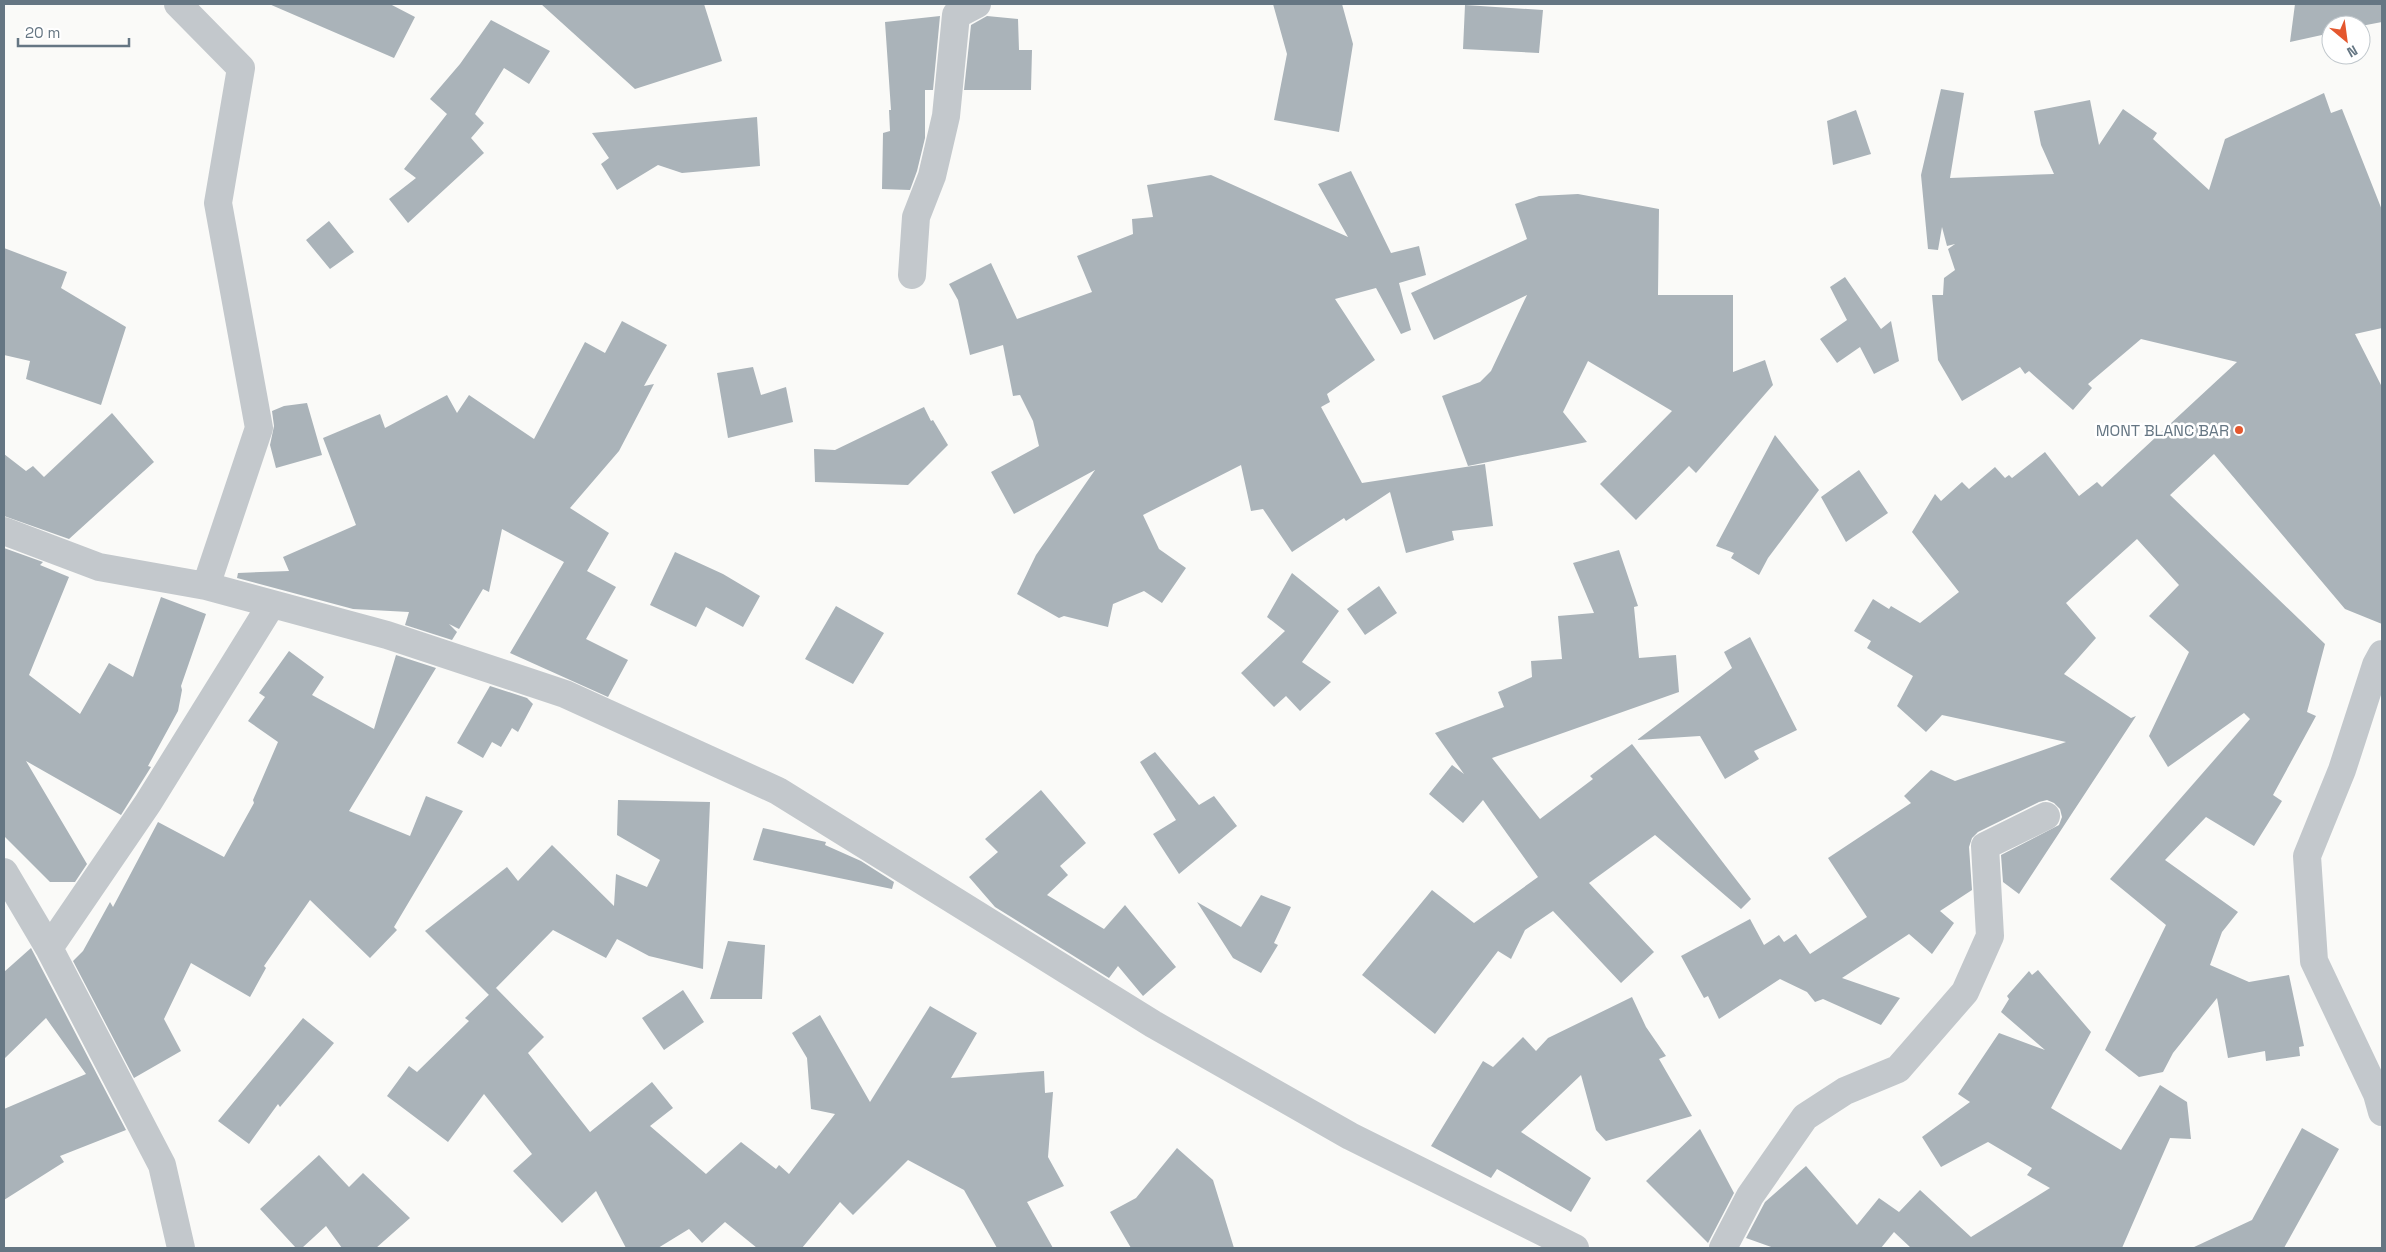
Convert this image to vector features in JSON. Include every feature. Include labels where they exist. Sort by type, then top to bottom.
[{"type":"street","points":[[178,4],[241,68],[218,203],[260,428],[206,586]]},
{"type":"street","points":[[912,276],[916,217],[932,176],[946,116],[956,15],[977,4]]},
{"type":"street","points":[[4,531],[99,567],[206,586],[386,635],[565,694],[778,791],[1162,1028],[1350,1136],[1575,1248]]},
{"type":"street","points":[[49,948],[148,803],[271,605]]},
{"type":"street","points":[[2382,654],[2376,665],[2342,770],[2307,856],[2314,961],[2376,1094],[2382,1112]]},
{"type":"street","points":[[1723,1248],[1750,1196],[1805,1117],[1845,1091],[1898,1069],[1965,992],[1990,936],[1985,846],[2046,816]]},
{"type":"street","points":[[4,872],[49,948],[162,1165],[181,1248]]},
{"type":"building","points":[[269,4],[390,4],[415,17],[394,58]]},
{"type":"building","points":[[541,4],[704,4],[722,61],[635,89]]},
{"type":"building","points":[[1273,4],[1342,4],[1353,44],[1339,132],[1274,120],[1287,54]]},
{"type":"building","points":[[2295,4],[2382,4],[2382,22],[2371,24],[2371,15],[2321,15],[2321,35],[2290,42]]},
{"type":"building","points":[[1465,5],[1543,10],[1539,53],[1463,49]]},
{"type":"building","points":[[940,16],[933,90],[925,90],[925,138],[917,171],[910,190],[882,189],[883,133],[890,131],[889,110],[891,110],[885,22]]},
{"type":"building","points":[[987,16],[1018,19],[1019,50],[1032,50],[1031,90],[964,90],[971,25]]},
{"type":"building","points":[[491,20],[550,51],[529,84],[504,68],[475,114],[484,123],[471,138],[484,153],[408,223],[389,199],[416,178],[404,169],[447,114],[430,99],[460,64]]},
{"type":"building","points":[[1941,89],[1964,93],[1950,178],[2054,174],[2041,145],[2034,111],[2090,100],[2099,145],[2123,109],[2157,133],[2153,139],[2209,190],[2225,139],[2324,93],[2331,113],[2342,109],[2382,210],[2382,328],[2355,334],[2382,387],[2382,624],[2345,609],[2214,454],[2170,495],[2325,644],[2307,712],[2316,716],[2273,795],[2282,801],[2254,846],[2206,817],[2165,860],[2238,912],[2222,932],[2210,965],[2249,982],[2289,975],[2304,1046],[2299,1047],[2300,1056],[2266,1061],[2265,1051],[2228,1058],[2217,998],[2173,1053],[2163,1072],[2139,1077],[2105,1050],[2166,925],[2110,879],[2250,719],[2244,713],[2168,767],[2149,736],[2189,652],[2149,616],[2179,585],[2137,539],[2066,603],[2096,638],[2064,674],[2131,718],[2136,716],[2019,894],[2003,882],[2001,855],[2059,825],[2062,817],[2060,809],[2054,803],[2047,800],[2039,802],[1978,832],[1972,838],[1969,847],[1972,890],[1940,911],[1954,923],[1932,954],[1909,934],[1842,978],[1900,998],[1881,1025],[1823,999],[1815,1002],[1807,992],[1780,979],[1719,1019],[1708,996],[1704,998],[1681,956],[1750,919],[1764,945],[1779,935],[1784,942],[1796,934],[1810,954],[1867,917],[1828,858],[1911,803],[1904,796],[1931,770],[1955,781],[2066,742],[1942,715],[1926,732],[1897,706],[1913,676],[1867,648],[1871,641],[1854,631],[1873,599],[1889,609],[1891,606],[1920,623],[1959,592],[1912,532],[1935,494],[1941,501],[1962,482],[1969,489],[1995,467],[2005,478],[2009,475],[2012,478],[2045,452],[2079,496],[2097,482],[2102,487],[2237,362],[2141,339],[2088,384],[2092,388],[2073,410],[2029,371],[2025,374],[2020,367],[1962,401],[1938,360],[1932,295],[1943,295],[1944,278],[1955,270],[1948,249],[1955,244],[1947,246],[1942,227],[1938,250],[1928,249],[1921,175]]},
{"type":"building","points":[[1856,110],[1871,154],[1833,165],[1827,121]]},
{"type":"building","points":[[757,117],[760,166],[682,173],[658,165],[617,190],[601,164],[609,158],[592,133]]},
{"type":"building","points":[[1351,171],[1391,253],[1419,246],[1426,275],[1399,283],[1411,330],[1401,334],[1376,288],[1335,299],[1375,360],[1327,394],[1330,402],[1321,407],[1362,483],[1485,464],[1493,526],[1452,531],[1454,540],[1406,553],[1390,492],[1346,521],[1344,518],[1292,552],[1263,509],[1251,511],[1241,465],[1143,515],[1159,549],[1186,568],[1162,603],[1144,591],[1113,604],[1108,627],[1064,616],[1059,618],[1017,594],[1036,555],[1095,470],[1014,514],[991,472],[1039,446],[1033,421],[1020,395],[1013,396],[1003,345],[970,355],[958,300],[949,284],[991,263],[1017,319],[1092,292],[1077,256],[1133,234],[1132,219],[1153,217],[1147,185],[1211,175],[1348,237],[1318,184]]},
{"type":"building","points":[[1578,194],[1659,209],[1658,295],[1733,295],[1733,372],[1765,360],[1773,385],[1696,473],[1689,466],[1636,520],[1600,484],[1672,411],[1588,361],[1563,412],[1587,442],[1468,466],[1442,396],[1480,382],[1491,371],[1527,295],[1434,340],[1411,293],[1527,239],[1515,204],[1539,196]]},
{"type":"building","points":[[329,221],[354,252],[330,269],[306,240]]},
{"type":"building","points":[[4,248],[67,272],[61,288],[126,327],[101,405],[26,379],[30,361],[4,355]]},
{"type":"building","points":[[1845,277],[1881,329],[1891,321],[1899,361],[1874,374],[1860,347],[1837,363],[1820,339],[1847,320],[1830,287]]},
{"type":"building","points":[[622,321],[667,345],[644,386],[654,384],[619,451],[570,508],[609,533],[587,571],[616,587],[586,639],[628,660],[608,697],[510,653],[564,562],[502,529],[489,592],[483,589],[459,629],[449,624],[457,632],[452,640],[405,625],[409,612],[353,609],[237,578],[238,573],[289,571],[283,557],[356,525],[323,438],[380,414],[385,428],[447,395],[457,413],[469,395],[534,439],[585,342],[605,353]]},
{"type":"building","points":[[753,367],[761,395],[786,387],[793,422],[728,438],[717,373]]},
{"type":"building","points":[[307,403],[322,455],[276,468],[270,445],[274,426],[272,411],[284,406]]},
{"type":"building","points":[[924,407],[931,421],[933,420],[948,445],[908,485],[815,482],[814,449],[835,450]]},
{"type":"building","points":[[112,413],[154,462],[69,539],[4,516],[4,454],[26,471],[33,466],[44,477]]},
{"type":"building","points":[[1775,435],[1819,490],[1768,558],[1759,575],[1731,558],[1734,553],[1716,546]]},
{"type":"building","points":[[1859,470],[1888,513],[1846,542],[1821,497]]},
{"type":"building","points":[[4,548],[43,562],[40,565],[69,577],[29,675],[80,714],[109,663],[133,677],[161,597],[206,614],[181,686],[178,711],[148,766],[151,767],[121,815],[26,761],[87,864],[75,882],[50,882],[4,836]]},
{"type":"building","points":[[1619,550],[1638,606],[1634,607],[1639,658],[1676,655],[1679,692],[1492,758],[1540,819],[1593,779],[1590,776],[1632,744],[1751,899],[1741,909],[1655,835],[1589,883],[1654,952],[1621,983],[1553,911],[1525,930],[1511,959],[1498,951],[1435,1034],[1362,975],[1432,890],[1474,923],[1538,877],[1483,800],[1463,823],[1429,794],[1452,765],[1464,774],[1435,733],[1504,707],[1498,692],[1532,677],[1531,661],[1562,659],[1558,616],[1594,613],[1573,563]]},
{"type":"building","points":[[675,552],[723,574],[760,596],[743,627],[706,607],[696,627],[650,605]]},
{"type":"building","points":[[1292,573],[1339,611],[1302,662],[1331,682],[1300,711],[1286,696],[1274,707],[1241,673],[1285,631],[1267,617]]},
{"type":"building","points":[[1379,586],[1397,613],[1365,635],[1347,609]]},
{"type":"building","points":[[836,606],[884,633],[853,684],[805,659]]},
{"type":"building","points":[[1750,637],[1797,730],[1754,751],[1759,759],[1725,779],[1700,736],[1637,740],[1732,668],[1724,652]]},
{"type":"building","points":[[289,651],[324,677],[312,695],[374,729],[396,655],[436,668],[349,811],[410,836],[426,796],[463,811],[394,927],[397,930],[370,958],[310,900],[264,966],[266,968],[250,997],[191,963],[164,1019],[181,1051],[134,1078],[73,961],[83,951],[110,902],[113,907],[158,822],[224,857],[254,803],[253,800],[278,742],[248,721],[265,697],[259,693]]},
{"type":"building","points":[[490,686],[527,698],[533,704],[518,732],[512,728],[501,747],[492,742],[483,758],[457,743]]},
{"type":"building","points":[[1155,752],[1199,805],[1214,796],[1237,826],[1179,874],[1153,834],[1176,820],[1140,762]]},
{"type":"building","points":[[1041,790],[1086,843],[1060,866],[1068,875],[1047,895],[1104,929],[1125,905],[1176,967],[1143,996],[1118,966],[1109,978],[995,907],[969,877],[998,852],[985,839]]},
{"type":"building","points":[[618,800],[710,802],[703,969],[649,956],[617,939],[606,958],[553,930],[489,995],[425,931],[507,867],[518,881],[552,845],[614,906],[616,874],[647,887],[660,860],[617,835]]},
{"type":"building","points":[[763,828],[826,842],[825,845],[861,861],[894,882],[892,889],[753,860]]},
{"type":"building","points":[[1261,895],[1291,907],[1274,943],[1278,945],[1261,973],[1233,958],[1197,902],[1241,927]]},
{"type":"building","points":[[728,941],[765,945],[762,999],[710,999]]},
{"type":"building","points":[[31,948],[126,1130],[60,1156],[64,1162],[4,1200],[4,1109],[86,1074],[46,1018],[4,1059],[4,972]]},
{"type":"building","points":[[2038,970],[2091,1032],[2051,1108],[2121,1150],[2160,1085],[2187,1102],[2191,1139],[2170,1138],[2122,1248],[1911,1248],[1894,1232],[1881,1248],[1774,1248],[1746,1238],[1765,1202],[1806,1166],[1857,1225],[1879,1198],[1899,1212],[1920,1190],[1971,1237],[2050,1188],[2027,1175],[2032,1168],[1988,1142],[1941,1167],[1922,1137],[1970,1102],[1958,1094],[1999,1033],[2045,1050],[2001,1012],[2009,999],[2007,996],[2029,971],[2032,975]]},
{"type":"building","points":[[496,988],[544,1037],[528,1053],[590,1132],[652,1082],[673,1108],[650,1126],[706,1174],[741,1142],[776,1169],[779,1165],[789,1174],[835,1114],[811,1109],[807,1058],[792,1033],[820,1015],[870,1102],[930,1006],[977,1033],[951,1078],[1044,1071],[1045,1093],[1053,1092],[1048,1157],[1064,1186],[1027,1202],[1053,1248],[997,1248],[964,1190],[908,1160],[853,1215],[840,1202],[802,1248],[757,1248],[725,1222],[702,1243],[689,1229],[658,1248],[626,1248],[596,1191],[562,1223],[513,1171],[532,1154],[484,1094],[448,1142],[387,1096],[409,1066],[417,1072],[469,1021],[465,1018]]},
{"type":"building","points":[[683,990],[704,1022],[664,1050],[642,1018]]},
{"type":"building","points":[[1632,997],[1646,1027],[1666,1056],[1659,1059],[1692,1116],[1606,1141],[1596,1130],[1581,1075],[1521,1132],[1591,1178],[1571,1212],[1497,1169],[1491,1178],[1431,1146],[1483,1061],[1493,1067],[1523,1037],[1536,1051],[1548,1038]]},
{"type":"building","points":[[303,1018],[334,1043],[280,1107],[278,1104],[249,1144],[218,1121]]},
{"type":"building","points":[[2302,1128],[2339,1149],[2284,1248],[2192,1248],[2252,1220]]},
{"type":"building","points":[[1700,1129],[1734,1193],[1708,1243],[1646,1181]]},
{"type":"building","points":[[1177,1148],[1213,1180],[1234,1248],[1131,1248],[1110,1212],[1136,1198]]},
{"type":"building","points":[[319,1155],[349,1187],[363,1173],[410,1218],[376,1248],[342,1248],[326,1226],[302,1248],[296,1248],[260,1209]]},
{"type":"place","name":"MONT BLANC BAR","points":[[2239,430]]}]
